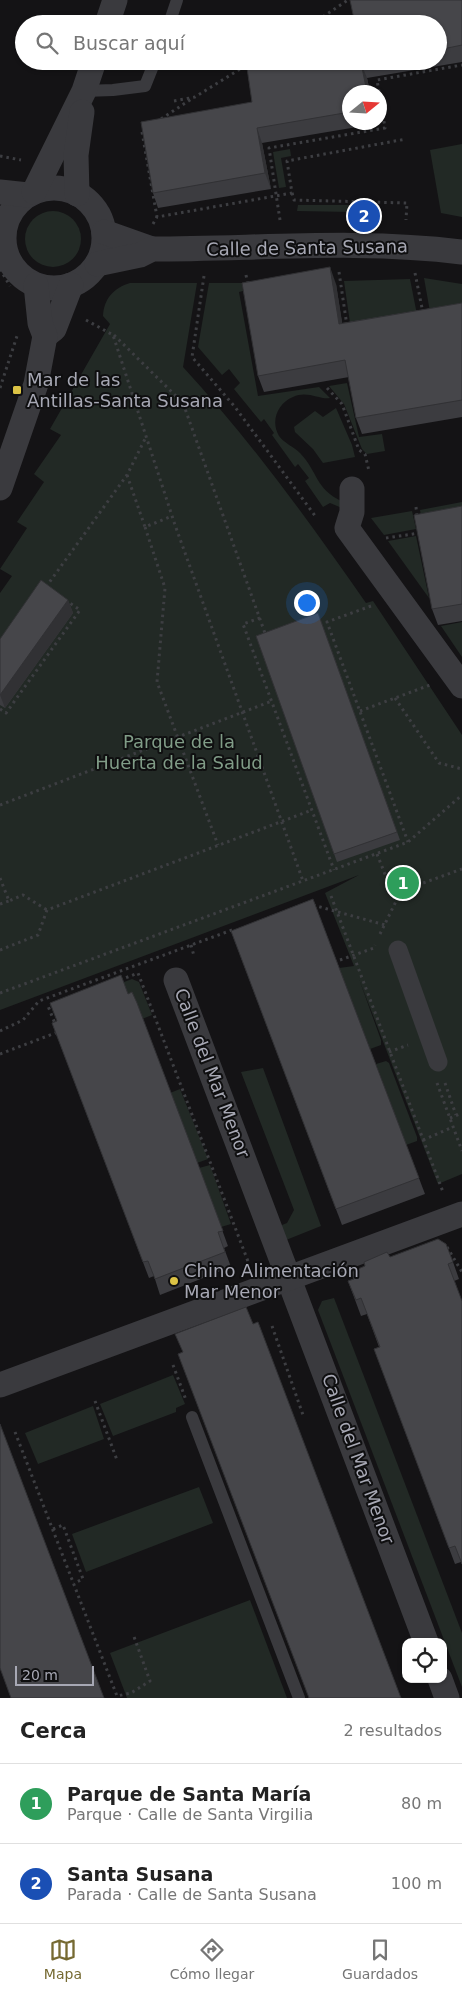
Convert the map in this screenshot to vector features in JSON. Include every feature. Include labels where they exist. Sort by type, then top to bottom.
[{"type":"street","points":[[110,15],[115,0]]},
{"type":"street","points":[[0,488],[36,384],[45,336],[24,288],[20,274],[10,262],[2,241],[6,223],[15,206],[31,193],[84,91],[91,70]]},
{"type":"street","points":[[77,194],[76,155],[84,91]]},
{"type":"street","points":[[0,192],[31,193],[48,188],[63,189],[77,194],[90,203],[99,216],[104,232],[103,248],[97,264],[86,277],[71,285],[53,288],[24,288]]},
{"type":"street","name":"Calle de Santa Susana","points":[[104,232],[152,250]]},
{"type":"street","name":"Calle de Santa Susana","points":[[97,264],[140,255],[152,250],[365,246],[420,247],[462,252]]},
{"type":"street","points":[[45,336],[54,329],[71,285]]},
{"type":"street","points":[[362,484],[347,528],[462,686]]},
{"type":"street","points":[[398,950],[438,1062]]},
{"type":"street","name":"Calle del Mar Menor","points":[[176,980],[290,1277],[425,1638]]},
{"type":"street","points":[[0,1385],[462,1214]]},
{"type":"street","points":[[441,1683],[447,1698]]},
{"type":"lane","points":[[171,15],[177,0]]},
{"type":"lane","points":[[84,91],[146,86],[152,70]]},
{"type":"lane","points":[[192,1417],[299,1698]]},
{"type":"path","points":[[326,15],[348,0]]},
{"type":"path","points":[[447,68],[462,65]]},
{"type":"path","points":[[157,122],[238,70]]},
{"type":"path","points":[[378,85],[377,80],[434,70]]},
{"type":"path","points":[[174,101],[195,97]]},
{"type":"path","points":[[150,129],[142,132],[157,217]]},
{"type":"path","points":[[280,220],[269,148],[373,130]]},
{"type":"path","points":[[406,139],[286,161],[294,200],[407,202],[406,220]]},
{"type":"path","points":[[153,222],[157,217],[292,193]]},
{"type":"path","points":[[356,219],[358,201]]},
{"type":"path","points":[[0,269],[24,288]]},
{"type":"path","points":[[339,272],[348,329]]},
{"type":"path","points":[[415,273],[423,316]]},
{"type":"path","points":[[204,276],[192,357],[235,407],[316,516]]},
{"type":"path","points":[[246,276],[249,290]]},
{"type":"path","points":[[86,320],[113,335],[184,403],[267,638]]},
{"type":"path","points":[[0,388],[17,334]]},
{"type":"path","points":[[113,335],[172,516],[303,881]]},
{"type":"path","points":[[327,388],[342,404],[359,450],[365,454],[362,484]]},
{"type":"path","points":[[41,594],[127,475],[146,437]]},
{"type":"path","points":[[127,475],[165,588],[158,682],[218,845]]},
{"type":"path","points":[[416,507],[421,541]]},
{"type":"path","points":[[145,527],[172,516]]},
{"type":"path","points":[[382,538],[420,533]]},
{"type":"path","points":[[46,586],[53,591]]},
{"type":"path","points":[[0,709],[6,713],[80,610],[60,596]]},
{"type":"path","points":[[372,605],[327,622],[408,842]]},
{"type":"path","points":[[260,618],[243,624],[334,870]]},
{"type":"path","points":[[360,711],[435,683]]},
{"type":"path","points":[[395,698],[439,763],[462,769]]},
{"type":"path","points":[[0,805],[272,700]]},
{"type":"path","points":[[0,993],[408,842],[461,796],[462,801]]},
{"type":"path","points":[[0,950],[38,935],[48,910],[312,810]]},
{"type":"path","points":[[377,854],[396,902]]},
{"type":"path","points":[[340,960],[374,948],[401,892],[462,869]]},
{"type":"path","points":[[0,878],[9,901]]},
{"type":"path","points":[[0,904],[23,895],[48,910]]},
{"type":"path","points":[[331,896],[443,1192]]},
{"type":"path","points":[[336,912],[385,925]]},
{"type":"path","points":[[191,945],[194,956]]},
{"type":"path","points":[[111,983],[138,973],[249,1264]]},
{"type":"path","points":[[0,1054],[58,1032],[48,1006],[57,1003]]},
{"type":"path","points":[[389,1052],[413,1043]]},
{"type":"path","points":[[438,1062],[456,1115]]},
{"type":"path","points":[[450,1118],[462,1113]]},
{"type":"path","points":[[423,1140],[454,1127]]},
{"type":"path","points":[[457,1137],[462,1135]]},
{"type":"path","points":[[446,1244],[462,1272]]},
{"type":"path","points":[[272,1326],[303,1415]]},
{"type":"path","points":[[173,1365],[192,1417]]},
{"type":"path","points":[[95,1401],[117,1460]]},
{"type":"path","points":[[15,1432],[117,1696],[131,1693],[150,1681],[132,1634]]},
{"type":"path","points":[[53,1529],[63,1525],[72,1547],[83,1579],[74,1583]]},
{"type":"path","points":[[130,1698],[131,1693]]},
{"type":"green space","points":[[462,144],[462,217],[441,213],[430,150]]},
{"type":"green space","points":[[290,149],[291,156],[281,158],[286,187],[279,188],[273,152]]},
{"type":"green space","points":[[298,205],[352,205],[352,212],[297,211]]},
{"type":"green space","points":[[53,211],[64,213],[73,219],[79,228],[81,239],[79,250],[73,259],[64,265],[53,267],[42,265],[33,259],[27,250],[25,239],[27,228],[33,219],[42,213]]},
{"type":"green space","points":[[424,278],[462,284],[462,317],[432,323]]},
{"type":"green space","points":[[410,279],[419,325],[352,337],[344,281]]},
{"type":"green space","name":"Parque de la Huerta de la Salud","points":[[130,283],[197,283],[183,367],[279,482],[366,603],[373,601],[462,735],[462,1174],[438,1184],[359,979],[381,1040],[381,1045],[370,1049],[339,968],[354,966],[325,893],[359,875],[0,1010],[0,593],[12,576],[0,569],[27,528],[17,522],[44,482],[34,474],[61,435],[50,429],[110,324],[103,316],[105,304],[115,291]]},
{"type":"green space","points":[[209,283],[242,283],[243,291],[239,292],[258,396],[319,387],[330,398],[303,394],[293,397],[280,408],[275,424],[279,436],[300,453],[322,486],[343,502],[342,508],[330,503],[323,507],[305,481],[309,478],[298,464],[295,467],[272,435],[274,433],[264,419],[261,422],[234,389],[240,383],[229,369],[222,375],[198,347]]},
{"type":"green space","points":[[347,383],[359,437],[382,434],[385,451],[367,454],[362,449],[344,404],[329,386]]},
{"type":"green space","points":[[336,408],[352,445],[355,457],[323,463],[313,449],[295,432],[294,427],[315,411],[323,417]]},
{"type":"green space","points":[[462,502],[462,522],[423,529],[420,510]]},
{"type":"green space","points":[[412,511],[416,529],[384,535],[371,518]]},
{"type":"green space","points":[[416,536],[429,598],[388,541]]},
{"type":"green space","points":[[462,622],[462,657],[441,626]]},
{"type":"green space","points":[[132,979],[139,982],[152,1015],[142,1019],[56,1018],[52,1009]]},
{"type":"green space","points":[[386,1061],[389,1063],[417,1137],[417,1141],[406,1145],[376,1064]]},
{"type":"green space","points":[[263,1068],[321,1226],[281,1242],[277,1227],[287,1223],[294,1210],[241,1072]]},
{"type":"green space","points":[[180,1089],[208,1159],[197,1163],[170,1093]]},
{"type":"green space","points":[[210,1165],[231,1224],[221,1227],[199,1168]]},
{"type":"green space","points":[[334,1298],[462,1633],[462,1687],[447,1648],[447,1638],[443,1638],[318,1310],[322,1301]]},
{"type":"green space","points":[[173,1375],[185,1404],[176,1408],[176,1412],[113,1436],[100,1404]]},
{"type":"green space","points":[[93,1406],[104,1439],[38,1464],[25,1433]]},
{"type":"green space","points":[[199,1487],[213,1523],[86,1572],[72,1534]]},
{"type":"green space","points":[[250,1600],[287,1698],[127,1698],[110,1653]]},
{"type":"building","points":[[350,0],[462,0],[462,45],[447,48],[447,15],[353,15]]},
{"type":"building","points":[[247,70],[362,70],[366,85],[342,85],[342,113],[257,128],[265,173],[153,193],[141,122],[252,102]]},
{"type":"building","points":[[330,267],[339,324],[462,303],[462,400],[356,418],[345,360],[258,376],[242,283]]},
{"type":"building","points":[[462,506],[462,604],[432,609],[414,515]]},
{"type":"building","points":[[41,580],[68,600],[0,695],[0,639]]},
{"type":"building","points":[[318,613],[397,832],[334,854],[256,636]]},
{"type":"building","points":[[313,899],[419,1178],[336,1209],[231,931]]},
{"type":"building","points":[[121,975],[128,994],[132,992],[137,1003],[223,1231],[218,1232],[225,1252],[155,1279],[148,1261],[143,1262],[52,1023],[57,1021],[50,1003]]},
{"type":"building","points":[[438,1239],[446,1244],[453,1262],[448,1264],[462,1301],[462,1564],[455,1546],[449,1548],[374,1349],[380,1347],[361,1298],[356,1300],[348,1281],[354,1279],[351,1272],[365,1266],[364,1262],[387,1252],[390,1257]]},
{"type":"building","points":[[246,1307],[253,1324],[258,1322],[401,1698],[309,1698],[178,1354],[183,1352],[175,1334]]},
{"type":"building","points":[[0,1424],[104,1698],[11,1698],[0,1668]]},
{"type":"place","name":"Santa Susana","points":[[364,216]]},
{"type":"place","name":"Mar de las Antillas-Santa Susana","points":[[17,390]]},
{"type":"place","name":"Parque de Santa María","points":[[403,883]]},
{"type":"place","name":"Chino Alimentación Mar Menor","points":[[174,1281]]}]
